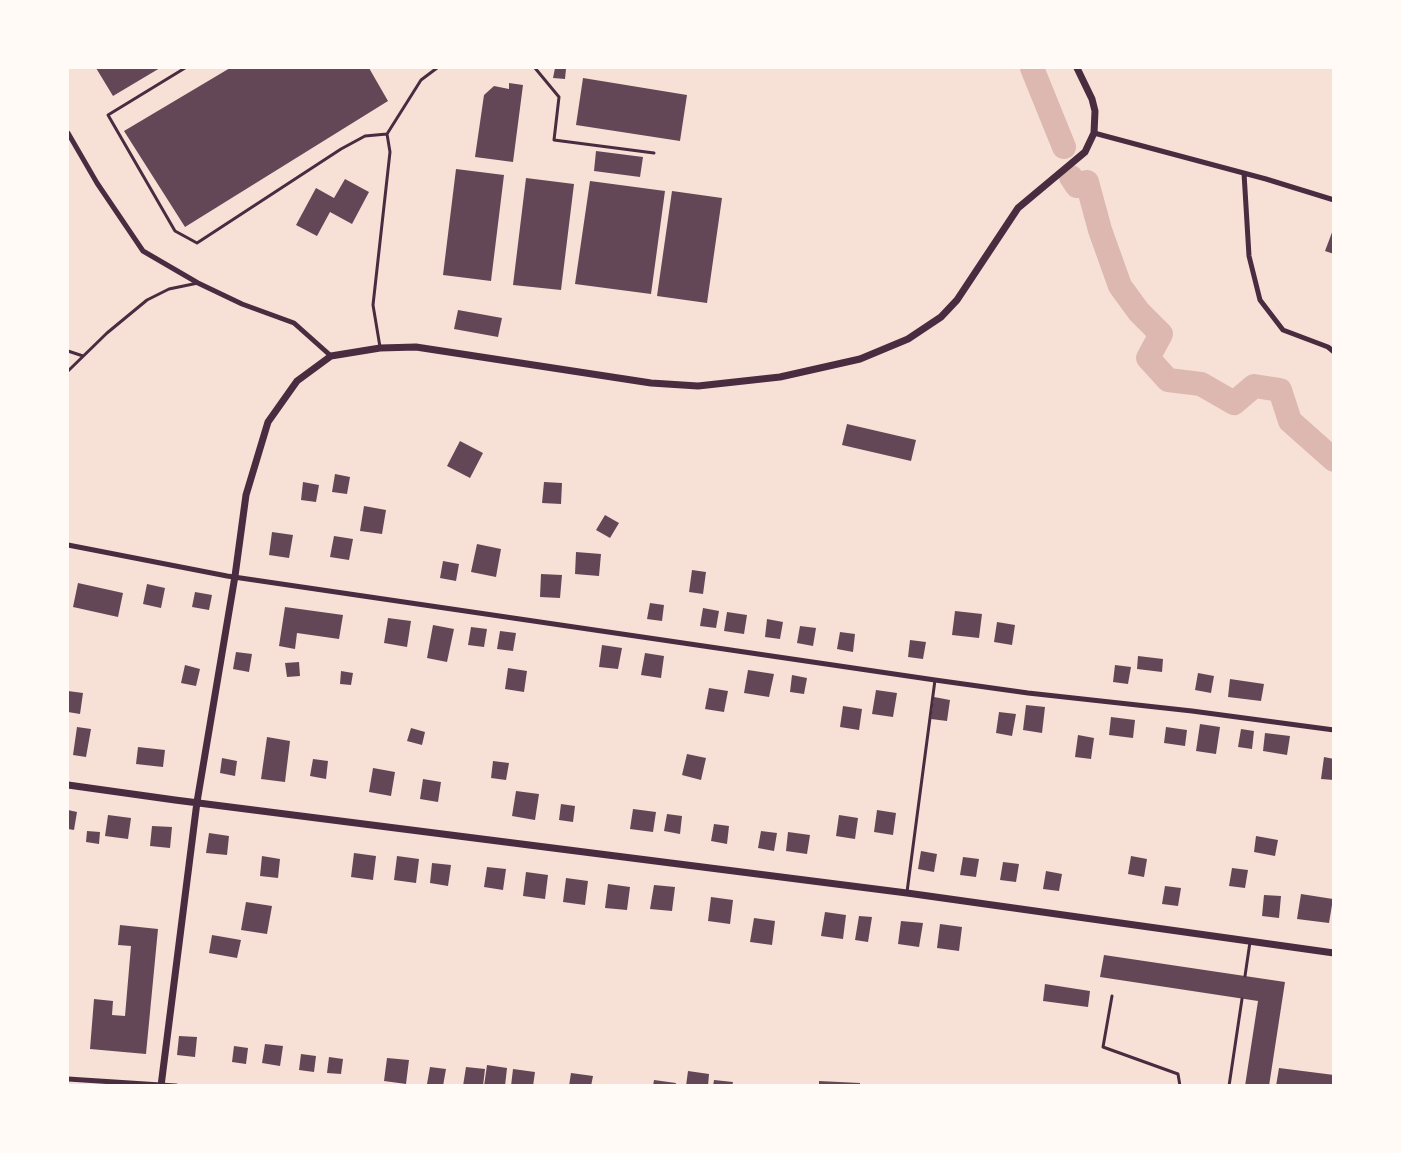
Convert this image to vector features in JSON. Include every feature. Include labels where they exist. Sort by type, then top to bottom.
[{"type":"street","points":[[161,1084],[197,802],[235,576],[246,495],[268,422],[297,381],[331,356],[380,348],[416,347],[651,383],[698,386],[780,377],[860,359],[908,339],[941,317],[958,300],[1018,208],[1085,152],[1094,133],[1095,111],[1092,99],[1077,68]]},
{"type":"street","points":[[68,132],[97,182],[143,251],[198,283],[242,304],[294,323],[331,356]]},
{"type":"street","points":[[1094,133],[1244,173],[1334,200]]},
{"type":"street","points":[[1244,173],[1249,256],[1260,300],[1283,330],[1328,346],[1334,352]]},
{"type":"street","points":[[68,544],[235,576],[935,680],[1334,730]]},
{"type":"street","points":[[68,785],[907,893],[1334,953]]},
{"type":"street","points":[[68,1079],[176,1086]]},
{"type":"lane","points":[[185,68],[108,115],[175,231],[197,243],[341,149],[365,136],[387,134]]},
{"type":"lane","points":[[380,348],[373,305],[390,152],[387,134],[421,80],[437,68]]},
{"type":"lane","points":[[535,68],[559,97],[554,140],[654,153]]},
{"type":"lane","points":[[68,371],[107,333],[147,300],[170,289],[198,283]]},
{"type":"lane","points":[[68,351],[83,356]]},
{"type":"lane","points":[[907,893],[935,680]]},
{"type":"lane","points":[[1245,976],[1250,942]]},
{"type":"lane","points":[[1112,996],[1103,1047],[1178,1074],[1180,1086]]},
{"type":"lane","points":[[1229,1086],[1242,999]]},
{"type":"building","points":[[96,68],[160,68],[113,96]]},
{"type":"building","points":[[230,68],[369,68],[388,101],[185,227],[124,131]]},
{"type":"building","points":[[555,68],[566,69],[565,79],[553,78]]},
{"type":"building","points":[[583,78],[687,95],[680,141],[576,125]]},
{"type":"building","points":[[509,83],[523,85],[513,162],[475,157],[484,95],[494,86],[509,89]]},
{"type":"building","points":[[596,151],[643,157],[640,177],[594,171]]},
{"type":"building","points":[[456,169],[504,175],[491,281],[443,275]]},
{"type":"building","points":[[526,178],[574,184],[561,290],[513,285]]},
{"type":"building","points":[[345,179],[369,192],[352,224],[330,212],[317,236],[296,225],[316,188],[334,198]]},
{"type":"building","points":[[590,181],[665,191],[651,294],[575,284]]},
{"type":"building","points":[[672,191],[722,198],[707,303],[657,296]]},
{"type":"building","points":[[1334,227],[1334,254],[1325,251]]},
{"type":"building","points":[[458,310],[502,318],[498,337],[454,329]]},
{"type":"building","points":[[847,424],[916,440],[911,461],[842,445]]},
{"type":"building","points":[[460,441],[483,453],[470,478],[447,466]]},
{"type":"building","points":[[335,474],[350,477],[347,494],[332,492]]},
{"type":"building","points":[[303,482],[319,485],[316,502],[301,500]]},
{"type":"building","points":[[544,482],[562,483],[561,504],[542,503]]},
{"type":"building","points":[[364,506],[386,510],[382,534],[360,531]]},
{"type":"building","points":[[605,515],[619,523],[610,538],[596,530]]},
{"type":"building","points":[[272,532],[293,535],[289,558],[269,555]]},
{"type":"building","points":[[334,536],[353,539],[349,560],[330,557]]},
{"type":"building","points":[[477,544],[501,549],[496,577],[471,572]]},
{"type":"building","points":[[576,552],[601,554],[599,576],[575,574]]},
{"type":"building","points":[[443,561],[459,564],[456,581],[440,578]]},
{"type":"building","points":[[692,570],[706,572],[703,594],[689,592]]},
{"type":"building","points":[[541,574],[562,575],[560,598],[540,597]]},
{"type":"building","points":[[78,583],[123,593],[118,617],[73,607]]},
{"type":"building","points":[[147,584],[165,588],[161,608],[143,604]]},
{"type":"building","points":[[195,592],[212,595],[209,610],[192,607]]},
{"type":"building","points":[[650,603],[664,605],[662,621],[647,619]]},
{"type":"building","points":[[285,607],[343,615],[339,639],[297,633],[295,649],[279,646]]},
{"type":"building","points":[[703,608],[719,611],[716,628],[700,626]]},
{"type":"building","points":[[955,611],[982,614],[979,638],[952,635]]},
{"type":"building","points":[[727,612],[747,615],[744,634],[724,631]]},
{"type":"building","points":[[388,618],[411,621],[407,647],[384,643]]},
{"type":"building","points":[[767,619],[783,622],[780,639],[765,637]]},
{"type":"building","points":[[997,622],[1015,625],[1012,645],[994,642]]},
{"type":"building","points":[[433,625],[454,629],[447,662],[427,658]]},
{"type":"building","points":[[800,626],[816,628],[813,646],[797,643]]},
{"type":"building","points":[[471,627],[487,629],[484,647],[468,645]]},
{"type":"building","points":[[500,631],[516,633],[513,651],[497,649]]},
{"type":"building","points":[[840,632],[855,634],[853,652],[837,649]]},
{"type":"building","points":[[910,640],[926,642],[923,659],[908,657]]},
{"type":"building","points":[[602,645],[622,648],[618,669],[599,667]]},
{"type":"building","points":[[236,652],[252,654],[249,672],[233,669]]},
{"type":"building","points":[[645,653],[664,656],[661,678],[641,675]]},
{"type":"building","points":[[1138,656],[1163,659],[1162,672],[1137,669]]},
{"type":"building","points":[[299,662],[300,676],[287,677],[285,663]]},
{"type":"building","points":[[185,665],[200,669],[196,686],[181,683]]},
{"type":"building","points":[[1115,665],[1131,667],[1128,684],[1113,682]]},
{"type":"building","points":[[508,668],[527,671],[524,692],[505,689]]},
{"type":"building","points":[[748,670],[774,674],[769,697],[744,693]]},
{"type":"building","points":[[341,671],[353,673],[351,685],[340,684]]},
{"type":"building","points":[[1198,673],[1214,676],[1211,693],[1195,690]]},
{"type":"building","points":[[792,675],[807,678],[804,694],[790,692]]},
{"type":"building","points":[[1230,679],[1264,684],[1261,701],[1228,697]]},
{"type":"building","points":[[709,688],[728,691],[724,712],[705,709]]},
{"type":"building","points":[[876,690],[897,693],[893,717],[872,714]]},
{"type":"building","points":[[68,691],[83,693],[80,714],[68,712]]},
{"type":"building","points":[[934,697],[950,700],[947,721],[931,719]]},
{"type":"building","points":[[1026,705],[1045,707],[1042,733],[1023,730]]},
{"type":"building","points":[[843,706],[862,709],[859,730],[840,727]]},
{"type":"building","points":[[999,712],[1016,714],[1012,736],[996,733]]},
{"type":"building","points":[[1111,717],[1135,720],[1133,738],[1109,735]]},
{"type":"building","points":[[1200,724],[1220,727],[1216,754],[1196,751]]},
{"type":"building","points":[[77,727],[91,729],[86,757],[73,755]]},
{"type":"building","points":[[1166,727],[1187,730],[1185,746],[1164,743]]},
{"type":"building","points":[[411,728],[425,732],[422,745],[407,741]]},
{"type":"building","points":[[1241,729],[1254,731],[1252,749],[1238,747]]},
{"type":"building","points":[[1265,733],[1290,736],[1287,755],[1263,751]]},
{"type":"building","points":[[1078,735],[1094,738],[1091,759],[1075,757]]},
{"type":"building","points":[[267,737],[290,741],[285,782],[261,779]]},
{"type":"building","points":[[138,747],[165,750],[163,767],[136,764]]},
{"type":"building","points":[[687,754],[706,758],[701,780],[682,775]]},
{"type":"building","points":[[1324,757],[1334,759],[1334,780],[1321,779]]},
{"type":"building","points":[[222,758],[237,761],[235,776],[220,773]]},
{"type":"building","points":[[313,759],[328,761],[326,779],[310,776]]},
{"type":"building","points":[[493,761],[509,763],[506,780],[491,778]]},
{"type":"building","points":[[373,768],[395,772],[391,796],[369,792]]},
{"type":"building","points":[[423,779],[441,782],[438,802],[420,799]]},
{"type":"building","points":[[516,791],[539,794],[535,820],[512,816]]},
{"type":"building","points":[[561,804],[575,806],[573,822],[559,820]]},
{"type":"building","points":[[633,809],[656,812],[653,832],[630,829]]},
{"type":"building","points":[[68,810],[77,812],[74,830],[68,829]]},
{"type":"building","points":[[877,810],[896,813],[893,835],[874,832]]},
{"type":"building","points":[[667,814],[682,816],[680,834],[664,831]]},
{"type":"building","points":[[108,815],[131,818],[128,839],[105,836]]},
{"type":"building","points":[[839,815],[858,818],[855,839],[836,836]]},
{"type":"building","points":[[714,824],[729,826],[727,844],[711,841]]},
{"type":"building","points":[[152,826],[172,827],[170,848],[150,846]]},
{"type":"building","points":[[87,831],[100,832],[99,844],[86,842]]},
{"type":"building","points":[[761,831],[777,833],[774,851],[758,848]]},
{"type":"building","points":[[788,832],[810,835],[807,854],[786,851]]},
{"type":"building","points":[[209,833],[229,836],[227,855],[206,853]]},
{"type":"building","points":[[1256,836],[1278,840],[1275,856],[1254,852]]},
{"type":"building","points":[[921,851],[937,854],[934,872],[918,869]]},
{"type":"building","points":[[354,853],[376,856],[373,880],[351,877]]},
{"type":"building","points":[[262,856],[280,859],[278,878],[260,876]]},
{"type":"building","points":[[397,856],[419,859],[416,883],[394,880]]},
{"type":"building","points":[[1131,856],[1147,859],[1144,877],[1128,874]]},
{"type":"building","points":[[963,857],[979,859],[976,877],[960,875]]},
{"type":"building","points":[[1003,862],[1019,864],[1016,882],[1000,880]]},
{"type":"building","points":[[432,863],[451,865],[448,886],[430,883]]},
{"type":"building","points":[[487,867],[506,869],[503,890],[484,887]]},
{"type":"building","points":[[1232,868],[1248,870],[1245,888],[1229,886]]},
{"type":"building","points":[[1046,871],[1062,874],[1059,891],[1043,889]]},
{"type":"building","points":[[526,872],[548,875],[545,899],[523,896]]},
{"type":"building","points":[[566,878],[588,881],[585,905],[563,902]]},
{"type":"building","points":[[608,884],[630,887],[627,910],[605,908]]},
{"type":"building","points":[[654,885],[675,887],[672,911],[650,909]]},
{"type":"building","points":[[1165,886],[1181,888],[1178,906],[1162,904]]},
{"type":"building","points":[[1301,894],[1333,899],[1329,923],[1297,919]]},
{"type":"building","points":[[1264,895],[1281,896],[1279,918],[1262,916]]},
{"type":"building","points":[[711,897],[733,900],[730,924],[708,921]]},
{"type":"building","points":[[246,902],[272,906],[267,934],[241,930]]},
{"type":"building","points":[[825,912],[846,915],[843,939],[821,936]]},
{"type":"building","points":[[859,916],[872,917],[868,942],[855,940]]},
{"type":"building","points":[[754,918],[775,921],[772,945],[750,942]]},
{"type":"building","points":[[901,921],[923,923],[919,947],[898,944]]},
{"type":"building","points":[[940,924],[962,927],[959,951],[937,948]]},
{"type":"building","points":[[120,925],[158,929],[146,1054],[90,1049],[94,999],[113,1001],[112,1015],[125,1016],[131,946],[118,945]]},
{"type":"building","points":[[212,935],[241,940],[237,958],[209,953]]},
{"type":"building","points":[[1104,955],[1285,982],[1269,1086],[1245,1086],[1258,1001],[1100,977]]},
{"type":"building","points":[[1045,984],[1090,991],[1088,1007],[1043,1001]]},
{"type":"building","points":[[179,1036],[197,1037],[195,1057],[177,1055]]},
{"type":"building","points":[[265,1044],[283,1046],[280,1066],[262,1063]]},
{"type":"building","points":[[234,1046],[248,1048],[246,1064],[232,1062]]},
{"type":"building","points":[[301,1054],[316,1056],[314,1072],[299,1070]]},
{"type":"building","points":[[329,1057],[343,1059],[341,1074],[327,1073]]},
{"type":"building","points":[[387,1058],[409,1060],[406,1084],[384,1081]]},
{"type":"building","points":[[487,1065],[507,1068],[505,1086],[484,1086]]},
{"type":"building","points":[[430,1067],[446,1069],[443,1086],[427,1084]]},
{"type":"building","points":[[466,1067],[485,1069],[483,1086],[463,1086]]},
{"type":"building","points":[[1279,1068],[1334,1075],[1334,1086],[1276,1086]]},
{"type":"building","points":[[513,1069],[535,1072],[533,1086],[511,1086]]},
{"type":"building","points":[[688,1071],[709,1074],[708,1086],[686,1086]]},
{"type":"building","points":[[571,1073],[593,1076],[591,1086],[569,1086]]},
{"type":"building","points":[[654,1080],[676,1083],[675,1086],[653,1086]]},
{"type":"building","points":[[714,1080],[733,1082],[732,1086],[713,1086]]},
{"type":"building","points":[[819,1081],[860,1083],[860,1086],[819,1086]]},
{"type":"waterway","points":[[1032,68],[1064,147]]},
{"type":"waterway","points":[[1071,177],[1077,186],[1087,182],[1100,230],[1120,286],[1139,312],[1161,334],[1148,358],[1168,380],[1201,384],[1234,403],[1254,386],[1280,390],[1290,421],[1334,460]]}]
